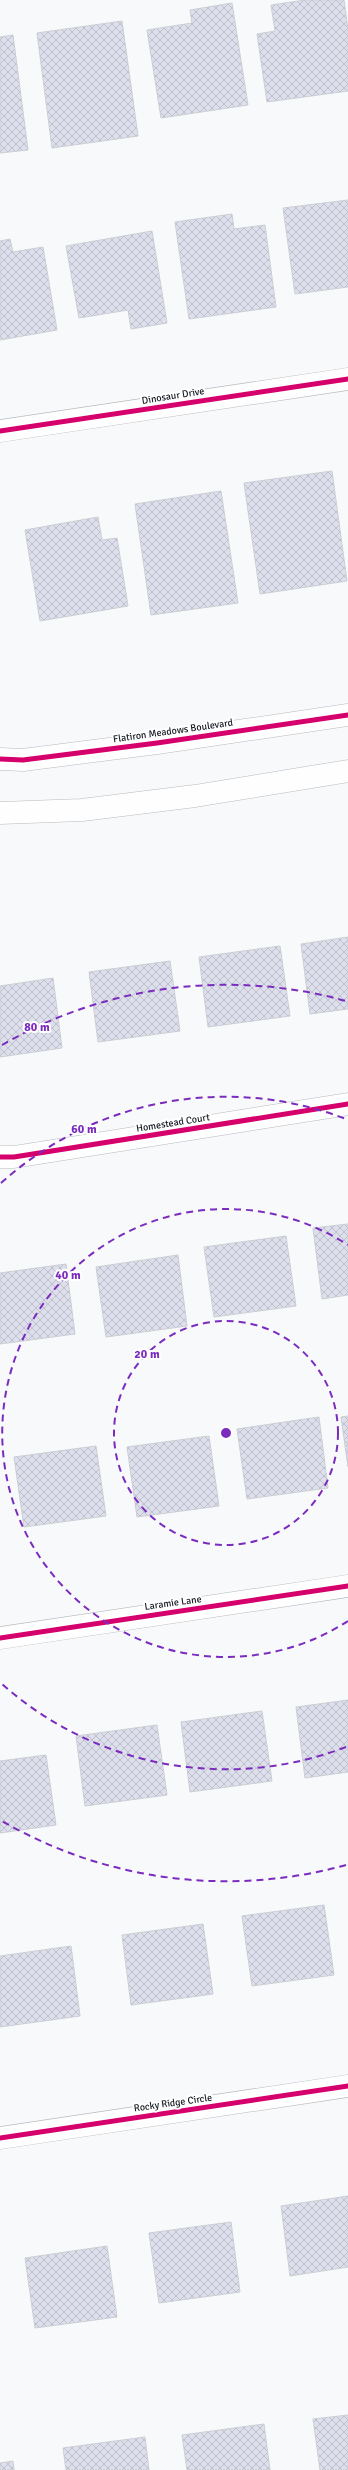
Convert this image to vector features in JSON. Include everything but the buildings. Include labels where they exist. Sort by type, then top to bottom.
[{"type":"street","name":"Dinosaur Drive","points":[[0,431],[348,379]]},
{"type":"street","name":"Flatiron Meadows Boulevard","points":[[0,759],[23,760],[157,743],[348,715]]},
{"type":"street","points":[[0,813],[82,810],[195,796],[348,772]]},
{"type":"street","name":"Homestead Court","points":[[0,1157],[14,1157],[348,1104]]},
{"type":"street","name":"Laramie Lane","points":[[0,1638],[348,1586]]},
{"type":"street","name":"Rocky Ridge Circle","points":[[0,2138],[348,2086]]},
{"type":"cycle path","points":[[0,431],[348,379]]},
{"type":"cycle path","points":[[0,759],[23,760],[157,743],[348,715]]},
{"type":"cycle path","points":[[0,1157],[14,1157],[348,1104]]},
{"type":"cycle path","points":[[0,1638],[348,1586]]},
{"type":"cycle path","points":[[0,2138],[348,2086]]}]
